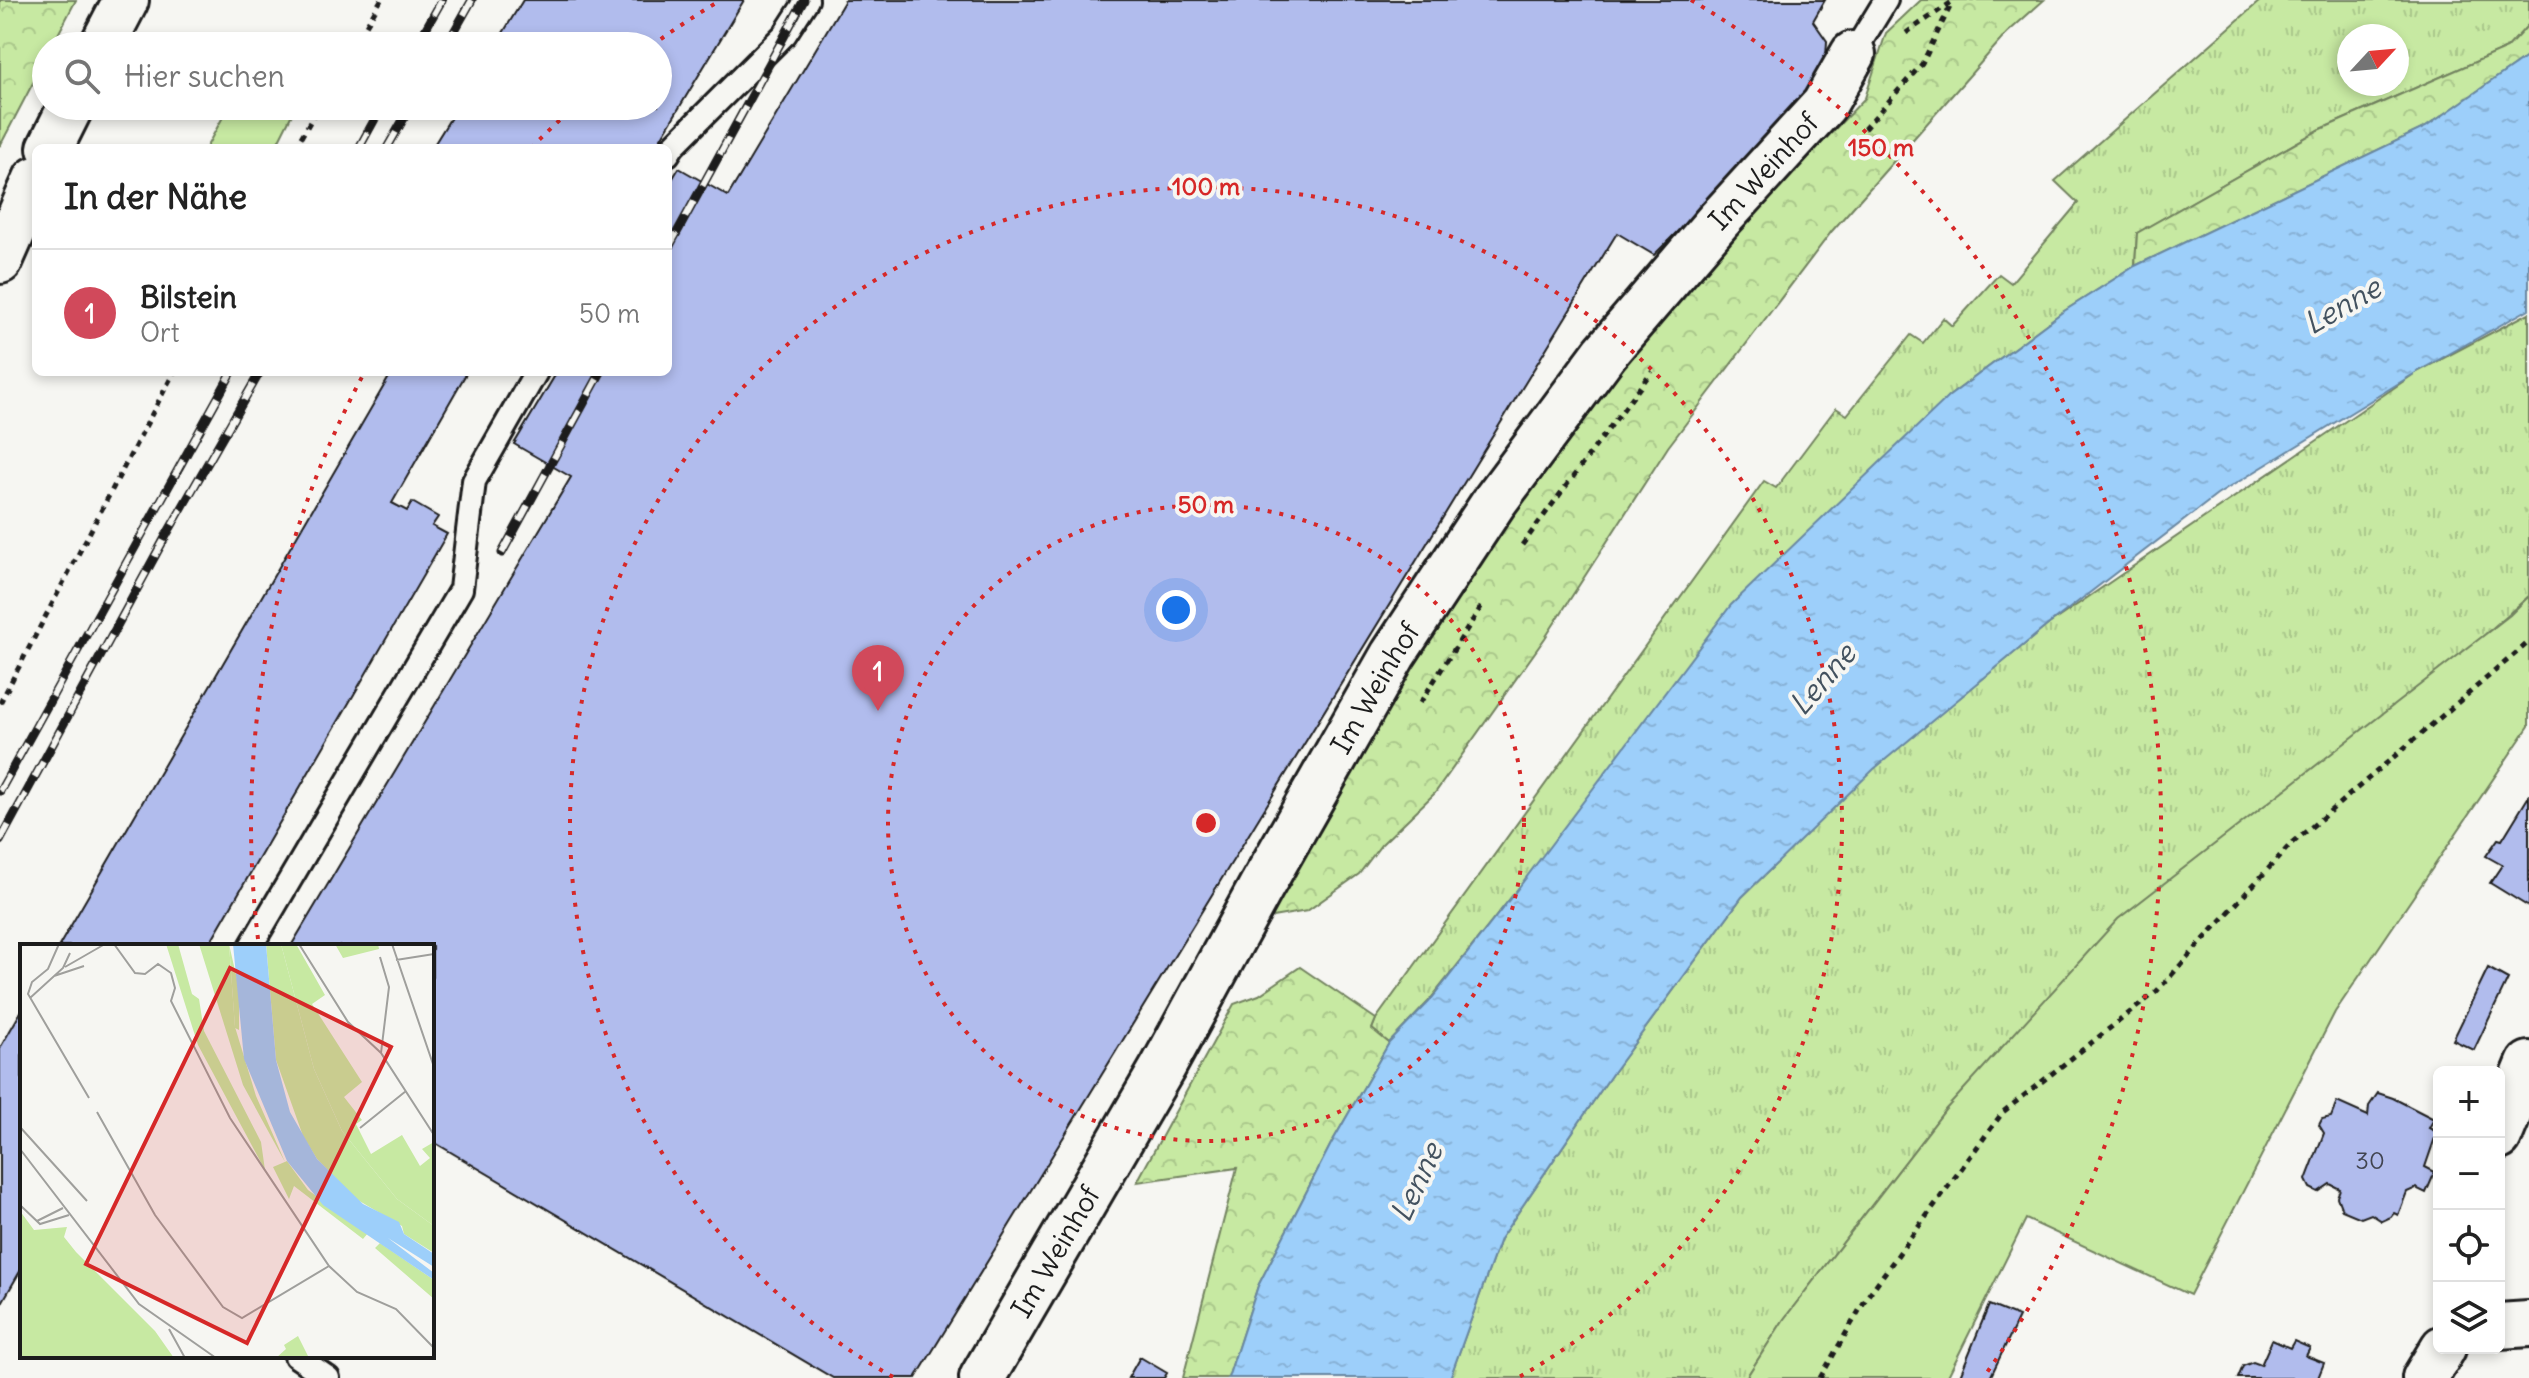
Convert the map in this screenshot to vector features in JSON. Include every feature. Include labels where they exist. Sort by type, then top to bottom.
[{"type":"street","points":[[109,32],[126,0]]},
{"type":"street","name":"Im Weinhof","points":[[982,1378],[1163,1067],[1393,655],[1494,502],[1605,353],[1718,221],[1824,105],[1853,54]]},
{"type":"street","points":[[52,144],[64,120]]},
{"type":"street","points":[[0,261],[32,188]]},
{"type":"street","points":[[2505,1122],[2529,1064]]},
{"type":"street","points":[[2505,1326],[2529,1324]]},
{"type":"street","points":[[2425,1378],[2439,1354]]},
{"type":"lane","points":[[672,148],[785,34],[807,0]]},
{"type":"lane","points":[[1853,54],[1886,0]]},
{"type":"lane","points":[[252,944],[461,589],[474,481],[534,376]]},
{"type":"lane","points":[[299,1358],[328,1378]]},
{"type":"path","points":[[362,32],[381,0]]},
{"type":"path","points":[[1860,134],[1922,64],[1952,3]]},
{"type":"path","points":[[297,144],[311,120]]},
{"type":"path","points":[[1515,554],[1655,367]]},
{"type":"path","points":[[0,703],[172,376]]},
{"type":"path","points":[[1412,715],[1490,594]]},
{"type":"path","points":[[1820,1378],[1867,1297],[2003,1112],[2156,992],[2289,846],[2529,642]]},
{"type":"green space","points":[[0,0],[76,0],[59,32],[32,32],[32,85],[0,146]]},
{"type":"green space","points":[[1921,0],[2044,0],[2007,33],[1832,231],[1668,447],[1545,638],[1435,793],[1381,845],[1359,874],[1307,911],[1255,920],[1492,536],[1585,413],[1729,240],[1865,98],[1886,33]]},
{"type":"green space","points":[[2261,0],[2529,0],[2529,24],[2507,48],[2409,91],[2409,24],[2337,24],[2337,96],[2397,96],[2319,130],[2137,233],[2135,266],[2061,313],[1948,397],[1513,895],[1428,1002],[1389,1043],[1372,1029],[1376,1019],[1764,481],[1776,488],[1836,408],[1847,415],[1911,335],[1923,343],[1943,318],[1952,326],[1999,274],[2011,283],[2078,203],[2055,181]]},
{"type":"green space","points":[[2529,24],[2529,55],[2426,127],[2135,266],[2137,233],[2319,130],[2397,96],[2409,96],[2409,91],[2507,48]]},
{"type":"green space","points":[[221,120],[289,120],[277,144],[208,144]]},
{"type":"green space","points":[[2529,313],[2529,596],[1946,1109],[1784,1319],[1746,1378],[1450,1378],[1500,1239],[1614,1071],[1742,897],[1873,769],[2049,624],[2417,372]]},
{"type":"green space","points":[[2529,596],[2529,726],[2335,1012],[2190,1295],[2026,1219],[1947,1378],[1746,1378],[1784,1319],[1946,1109],[2118,919],[2510,615]]},
{"type":"green space","points":[[1300,967],[1376,1019],[1372,1029],[1389,1043],[1331,1144],[1258,1286],[1228,1378],[1183,1378],[1237,1168],[1137,1182],[1234,1004],[1259,995]]},
{"type":"water","name":"Lenne","points":[[2529,55],[2529,309],[2417,372],[2217,495],[2049,624],[1874,769],[1742,897],[1614,1071],[1500,1239],[1450,1378],[1228,1378],[1258,1286],[1331,1144],[1389,1043],[1429,1002],[1513,895],[1731,605],[1948,397],[2061,313],[2135,266],[2426,127]]},
{"type":"building","points":[[523,0],[744,0],[672,120],[672,32],[504,32]]},
{"type":"building","points":[[845,0],[1825,0],[1813,21],[1827,41],[1825,74],[1806,103],[1654,255],[1617,233],[916,1378],[833,1378],[434,1142],[434,944],[292,944],[571,477],[514,444],[555,376],[672,376],[672,179],[679,168],[728,196]]},
{"type":"building","points":[[449,120],[672,120],[657,144],[434,144]]},
{"type":"building","points":[[390,376],[465,376],[392,503],[407,511],[412,502],[438,517],[432,526],[447,534],[209,944],[60,944]]},
{"type":"building","points":[[2529,796],[2529,907],[2490,883],[2502,865],[2486,856],[2498,839],[2502,840]]},
{"type":"building","points":[[2488,968],[2508,979],[2474,1050],[2453,1040]]},
{"type":"building","points":[[20,1013],[20,1271],[0,1306],[0,1048]]},
{"type":"building","points":[[2378,1093],[2433,1118],[2429,1128],[2433,1130],[2433,1144],[2425,1167],[2433,1171],[2433,1177],[2426,1193],[2416,1188],[2407,1192],[2398,1215],[2394,1213],[2382,1221],[2371,1214],[2361,1218],[2342,1210],[2337,1197],[2340,1189],[2330,1184],[2318,1192],[2310,1188],[2306,1180],[2324,1133],[2319,1125],[2322,1119],[2331,1117],[2337,1102],[2368,1116],[2369,1106]]},
{"type":"building","points":[[1989,1305],[2019,1317],[1990,1378],[1959,1378]]},
{"type":"building","points":[[2272,1340],[2290,1348],[2294,1341],[2310,1348],[2306,1356],[2324,1363],[2318,1378],[2238,1378],[2243,1366],[2253,1362],[2261,1365]]},
{"type":"building","points":[[1140,1357],[1167,1373],[1164,1378],[1128,1378]]},
{"type":"railway","points":[[424,32],[442,0]]},
{"type":"railway","points":[[454,32],[472,0]]},
{"type":"railway","points":[[672,242],[804,0]]},
{"type":"railway","points":[[361,144],[374,120]]},
{"type":"railway","points":[[389,144],[403,120]]},
{"type":"railway","points":[[0,791],[230,376]]},
{"type":"railway","points":[[0,841],[167,534],[258,376]]},
{"type":"railway","points":[[502,553],[599,376]]},
{"type":"place","name":"Bilstein","points":[[878,711]]}]
